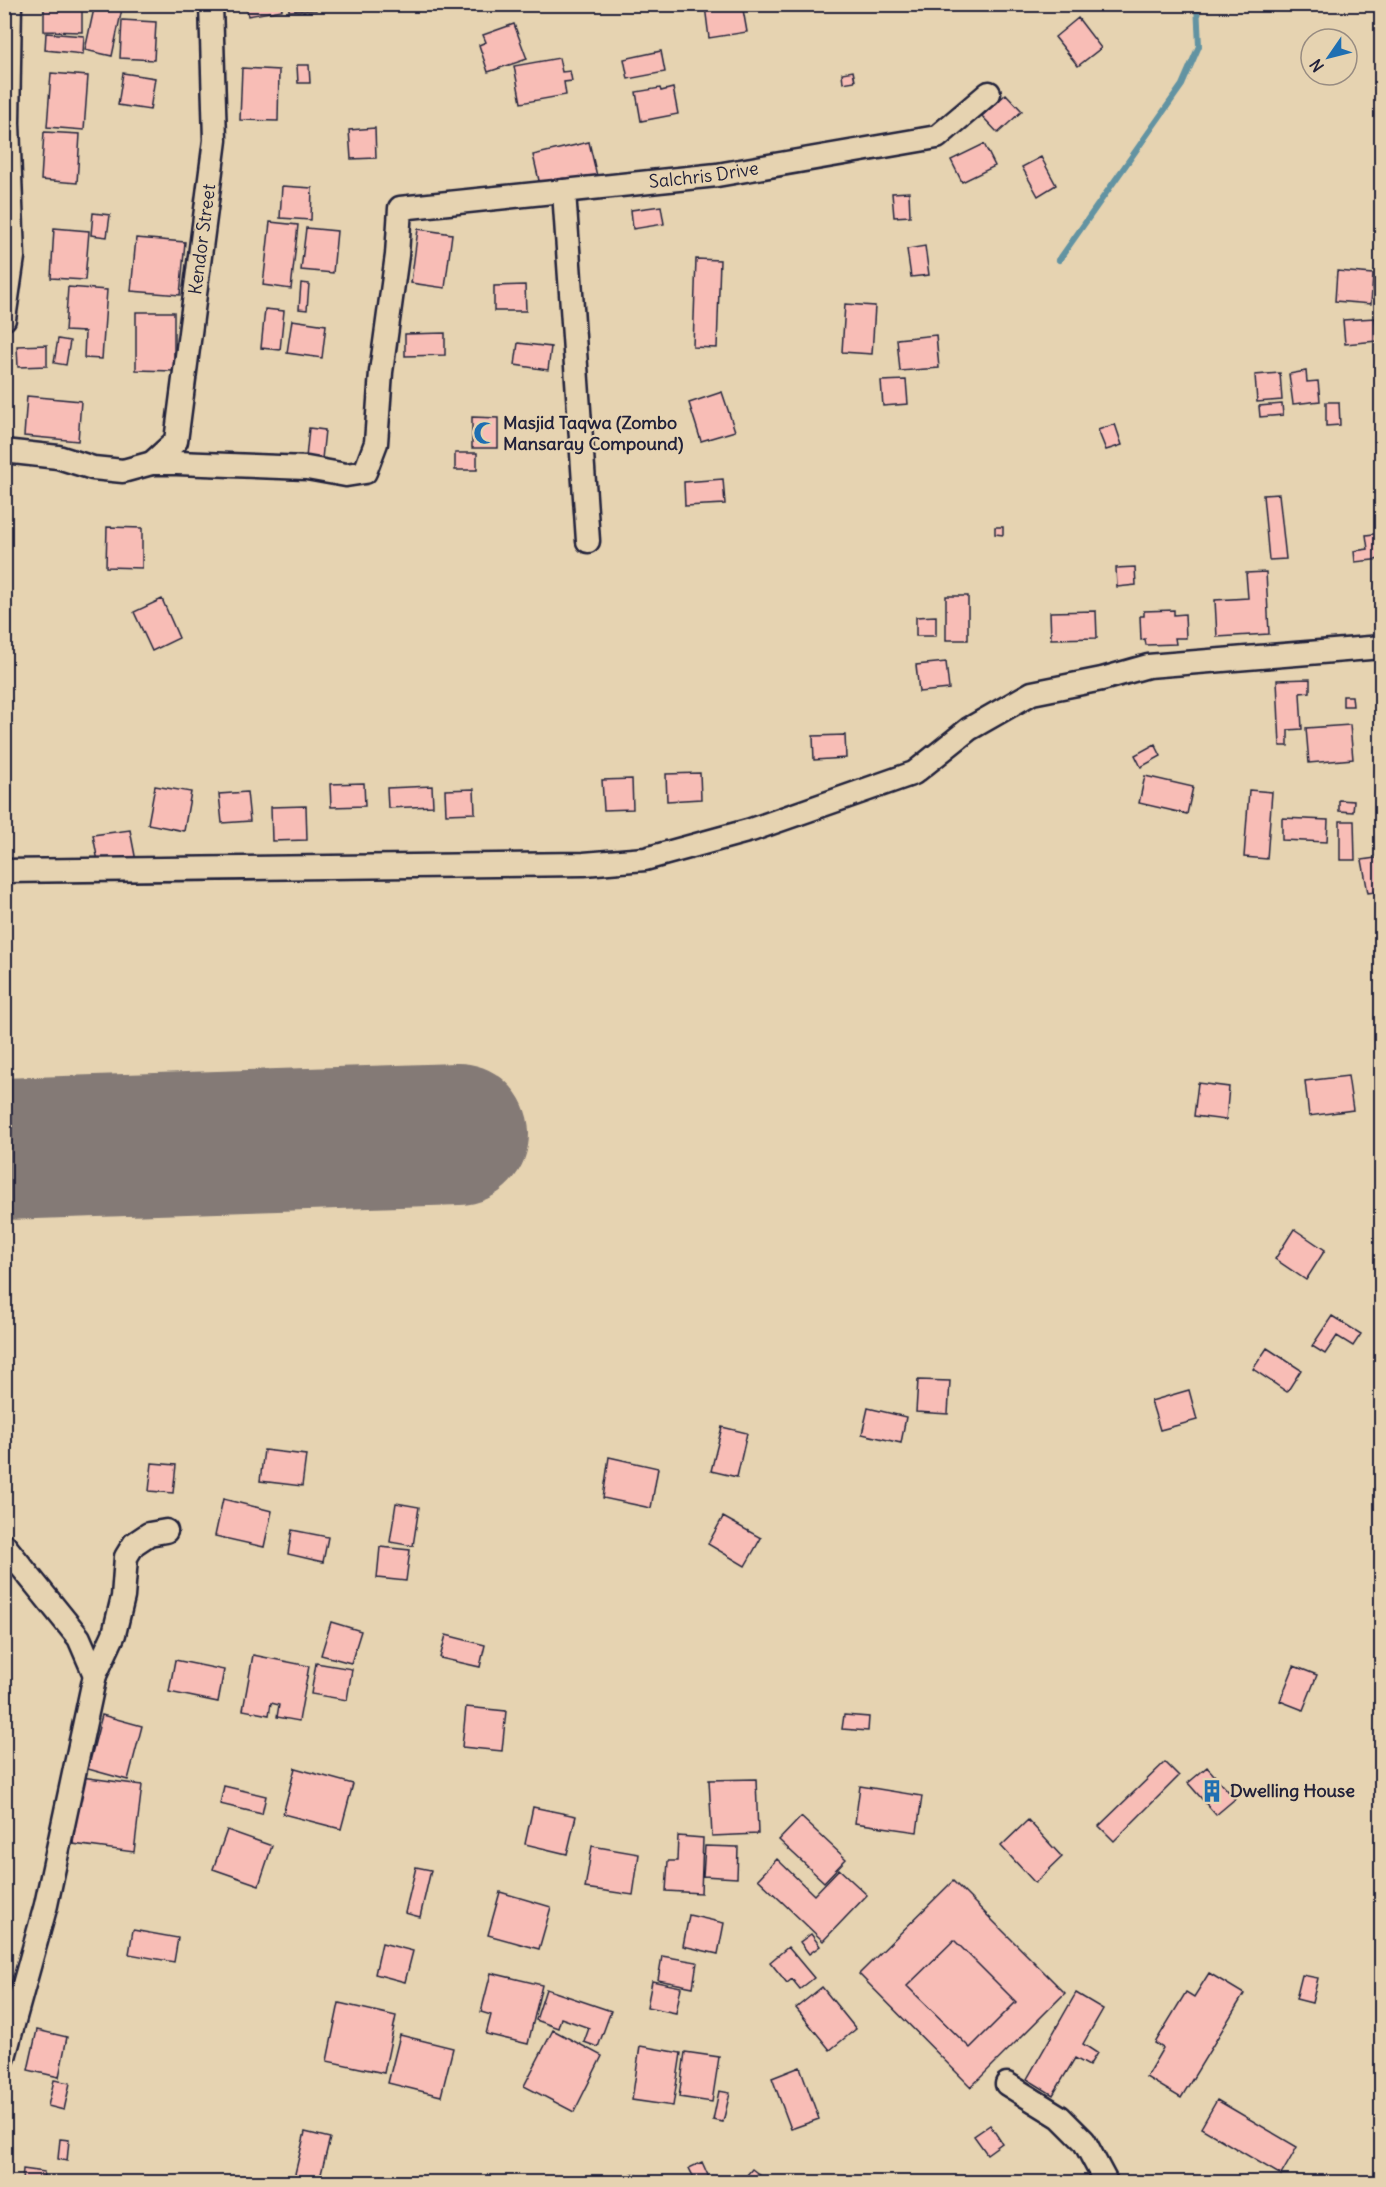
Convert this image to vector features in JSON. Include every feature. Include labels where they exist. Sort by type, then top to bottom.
[{"type":"street","points":[[4,319],[13,257],[8,123],[10,4]]},
{"type":"street","name":"Kendor Street","points":[[152,464],[176,441],[199,253],[210,198],[215,140],[212,4]]},
{"type":"street","name":"Salchris Drive","points":[[152,464],[275,466],[346,475],[365,472],[376,443],[381,372],[397,255],[400,208],[717,175],[937,138],[989,93]]},
{"type":"street","points":[[564,191],[588,541]]},
{"type":"street","points":[[4,451],[58,457],[93,468],[123,471],[152,464]]},
{"type":"street","points":[[4,871],[584,864],[645,859],[762,827],[914,773],[969,729],[1032,693],[1102,679],[1148,666],[1382,647]]},
{"type":"street","points":[[4,2057],[13,1995],[51,1884],[95,1675],[114,1634],[123,1597],[126,1557],[134,1544],[150,1533],[166,1531]]},
{"type":"street","points":[[4,1545],[79,1638],[95,1675]]},
{"type":"street","points":[[1007,2084],[1060,2117],[1084,2141],[1106,2182]]},
{"type":"building","points":[[44,4],[82,4],[82,32],[44,31]]},
{"type":"building","points":[[95,4],[123,4],[112,56],[85,50]]},
{"type":"building","points":[[246,4],[281,4],[282,10],[248,16]]},
{"type":"building","points":[[289,4],[316,4],[316,10],[289,11]]},
{"type":"building","points":[[742,4],[747,32],[709,38],[705,6]]},
{"type":"building","points":[[1078,18],[1101,48],[1078,66],[1055,37]]},
{"type":"building","points":[[122,20],[156,22],[154,60],[120,58]]},
{"type":"building","points":[[514,24],[527,59],[488,72],[479,45],[486,42],[483,35]]},
{"type":"building","points":[[46,33],[84,36],[83,54],[45,50]]},
{"type":"building","points":[[661,51],[665,72],[628,79],[624,59]]},
{"type":"building","points":[[559,58],[562,72],[570,71],[572,81],[564,82],[566,95],[521,103],[514,66]]},
{"type":"building","points":[[297,65],[309,65],[310,83],[298,83]]},
{"type":"building","points":[[242,68],[279,70],[278,121],[240,120]]},
{"type":"building","points":[[853,71],[855,81],[843,83],[842,73]]},
{"type":"building","points":[[51,73],[88,76],[84,130],[47,127]]},
{"type":"building","points":[[123,73],[155,78],[150,110],[118,105]]},
{"type":"building","points":[[660,88],[661,91],[673,88],[678,114],[641,121],[636,92]]},
{"type":"building","points":[[1006,94],[1022,111],[998,133],[982,116]]},
{"type":"building","points":[[375,128],[376,158],[351,159],[349,130]]},
{"type":"building","points":[[44,132],[80,134],[77,183],[41,180]]},
{"type":"building","points":[[589,142],[597,176],[541,189],[533,155]]},
{"type":"building","points":[[984,144],[995,166],[962,182],[951,160]]},
{"type":"building","points":[[1041,157],[1056,185],[1038,196],[1022,167]]},
{"type":"building","points":[[282,186],[312,188],[311,220],[280,218]]},
{"type":"building","points":[[909,192],[910,216],[894,217],[892,193]]},
{"type":"building","points":[[661,206],[664,224],[633,229],[631,210]]},
{"type":"building","points":[[93,213],[110,215],[107,237],[91,235]]},
{"type":"building","points":[[270,222],[298,225],[291,289],[263,285]]},
{"type":"building","points":[[54,228],[89,231],[85,280],[51,278]]},
{"type":"building","points":[[306,228],[337,231],[333,273],[301,270]]},
{"type":"building","points":[[418,229],[452,234],[445,288],[411,283]]},
{"type":"building","points":[[136,238],[185,242],[180,295],[131,291]]},
{"type":"building","points":[[925,246],[929,275],[911,277],[907,249]]},
{"type":"building","points":[[696,259],[720,260],[717,348],[693,347]]},
{"type":"building","points":[[1337,271],[1373,274],[1371,304],[1335,301]]},
{"type":"building","points":[[301,283],[309,284],[307,310],[299,309]]},
{"type":"building","points":[[525,285],[526,311],[494,311],[494,286]]},
{"type":"building","points":[[68,287],[107,290],[102,359],[84,358],[85,332],[65,331]]},
{"type":"building","points":[[845,304],[875,306],[872,354],[842,352]]},
{"type":"building","points":[[265,309],[284,311],[280,350],[261,348]]},
{"type":"building","points":[[136,312],[174,312],[174,371],[136,370]]},
{"type":"building","points":[[1375,318],[1377,341],[1345,344],[1343,320]]},
{"type":"building","points":[[292,320],[326,325],[322,358],[287,353]]},
{"type":"building","points":[[445,333],[445,355],[405,356],[405,334]]},
{"type":"building","points":[[936,335],[939,368],[900,371],[897,339]]},
{"type":"building","points":[[58,339],[70,341],[66,365],[54,363]]},
{"type":"building","points":[[518,343],[551,347],[548,370],[515,365]]},
{"type":"building","points":[[47,345],[47,366],[18,367],[17,346]]},
{"type":"building","points":[[1306,371],[1307,382],[1318,381],[1320,401],[1293,404],[1289,374]]},
{"type":"building","points":[[1280,373],[1282,400],[1257,402],[1255,375]]},
{"type":"building","points":[[906,380],[908,404],[883,406],[881,381]]},
{"type":"building","points":[[722,392],[735,431],[701,441],[689,403]]},
{"type":"building","points":[[27,396],[81,401],[78,441],[24,436]]},
{"type":"building","points":[[1326,402],[1339,402],[1340,425],[1326,426]]},
{"type":"building","points":[[1282,404],[1283,415],[1260,417],[1259,406]]},
{"type":"building","name":"Masjid Taqwa (Zombo Mansaray Compound)","points":[[472,417],[498,418],[498,448],[472,448]]},
{"type":"building","points":[[1115,424],[1122,445],[1106,450],[1098,430]]},
{"type":"building","points":[[309,428],[325,430],[322,459],[306,458]]},
{"type":"building","points":[[455,453],[477,453],[477,470],[455,470]]},
{"type":"building","points":[[723,479],[725,504],[685,506],[684,482]]},
{"type":"building","points":[[1279,494],[1286,559],[1269,560],[1263,495]]},
{"type":"building","points":[[107,527],[142,528],[142,568],[106,567]]},
{"type":"building","points":[[995,527],[1003,527],[1003,535],[995,534]]},
{"type":"building","points":[[1382,533],[1382,559],[1355,562],[1354,551],[1368,549],[1366,535]]},
{"type":"building","points":[[1135,567],[1136,585],[1117,587],[1116,568]]},
{"type":"building","points":[[1266,572],[1269,634],[1217,637],[1215,600],[1248,598],[1246,573]]},
{"type":"building","points":[[946,596],[968,596],[968,640],[946,640]]},
{"type":"building","points":[[162,599],[179,638],[152,651],[134,612]]},
{"type":"building","points":[[1174,610],[1174,615],[1185,614],[1186,638],[1175,638],[1176,644],[1146,645],[1145,639],[1141,640],[1140,616],[1144,616],[1144,611]]},
{"type":"building","points":[[1096,611],[1097,638],[1051,639],[1050,612]]},
{"type":"building","points":[[936,616],[936,636],[916,636],[916,617]]},
{"type":"building","points":[[946,662],[949,689],[919,692],[916,665]]},
{"type":"building","points":[[1310,679],[1310,692],[1300,693],[1302,729],[1288,730],[1288,746],[1280,746],[1277,680]]},
{"type":"building","points":[[1343,696],[1352,696],[1353,706],[1343,706]]},
{"type":"building","points":[[1350,725],[1353,759],[1309,763],[1306,728]]},
{"type":"building","points":[[845,735],[846,758],[814,760],[813,736]]},
{"type":"building","points":[[1155,744],[1161,756],[1141,767],[1135,755]]},
{"type":"building","points":[[700,773],[701,799],[667,801],[666,774]]},
{"type":"building","points":[[1145,776],[1193,787],[1187,814],[1139,803]]},
{"type":"building","points":[[632,779],[633,809],[604,810],[602,780]]},
{"type":"building","points":[[364,783],[365,806],[331,807],[330,784]]},
{"type":"building","points":[[155,786],[191,792],[184,831],[148,824]]},
{"type":"building","points":[[432,786],[433,806],[388,808],[387,788]]},
{"type":"building","points":[[474,789],[475,813],[446,814],[445,790]]},
{"type":"building","points":[[1249,790],[1272,792],[1267,859],[1244,857]]},
{"type":"building","points":[[247,792],[250,821],[222,823],[219,794]]},
{"type":"building","points":[[1339,800],[1354,801],[1353,812],[1339,811]]},
{"type":"building","points":[[306,806],[307,840],[272,841],[271,807]]},
{"type":"building","points":[[1282,818],[1328,820],[1327,842],[1282,840]]},
{"type":"building","points":[[1340,821],[1354,821],[1355,860],[1340,860]]},
{"type":"building","points":[[130,830],[136,861],[99,867],[93,835]]},
{"type":"building","points":[[1382,857],[1382,891],[1368,893],[1362,860]]},
{"type":"building","points":[[1348,1076],[1353,1110],[1309,1116],[1305,1081]]},
{"type":"building","points":[[1198,1083],[1229,1087],[1226,1120],[1194,1116]]},
{"type":"building","points":[[1294,1229],[1325,1250],[1306,1280],[1275,1259]]},
{"type":"building","points":[[1332,1316],[1361,1334],[1353,1346],[1337,1336],[1325,1354],[1312,1346]]},
{"type":"building","points":[[1267,1348],[1301,1370],[1287,1392],[1253,1369]]},
{"type":"building","points":[[918,1380],[950,1381],[948,1414],[916,1412]]},
{"type":"building","points":[[1189,1390],[1197,1420],[1160,1430],[1151,1401]]},
{"type":"building","points":[[868,1408],[906,1417],[901,1443],[862,1434]]},
{"type":"building","points":[[722,1427],[747,1433],[737,1477],[711,1471]]},
{"type":"building","points":[[264,1450],[306,1455],[302,1486],[260,1481]]},
{"type":"building","points":[[609,1457],[658,1468],[651,1508],[603,1498]]},
{"type":"building","points":[[152,1463],[176,1465],[173,1493],[149,1491]]},
{"type":"building","points":[[223,1499],[272,1511],[264,1547],[215,1536]]},
{"type":"building","points":[[396,1503],[419,1507],[413,1546],[390,1542]]},
{"type":"building","points":[[723,1517],[761,1538],[745,1566],[708,1544]]},
{"type":"building","points":[[292,1530],[328,1537],[323,1562],[288,1554]]},
{"type":"building","points":[[380,1547],[410,1550],[406,1581],[377,1578]]},
{"type":"building","points":[[331,1622],[361,1631],[351,1663],[321,1655]]},
{"type":"building","points":[[446,1635],[485,1645],[480,1667],[440,1658]]},
{"type":"building","points":[[253,1655],[309,1666],[299,1721],[277,1717],[279,1705],[271,1703],[269,1715],[243,1710]]},
{"type":"building","points":[[175,1660],[224,1670],[218,1702],[169,1692]]},
{"type":"building","points":[[316,1663],[352,1669],[347,1700],[311,1694]]},
{"type":"building","points":[[1294,1666],[1317,1675],[1303,1710],[1280,1701]]},
{"type":"building","points":[[466,1707],[506,1711],[502,1751],[462,1747]]},
{"type":"building","points":[[102,1715],[142,1726],[128,1780],[88,1769]]},
{"type":"building","points":[[844,1715],[869,1717],[868,1731],[842,1729]]},
{"type":"building","points":[[1165,1762],[1179,1776],[1114,1841],[1099,1826]]},
{"type":"building","name":"Dwelling House","points":[[1207,1767],[1235,1799],[1216,1815],[1188,1783]]},
{"type":"building","points":[[295,1768],[353,1784],[341,1829],[283,1814]]},
{"type":"building","points":[[81,1777],[142,1785],[134,1852],[73,1844]]},
{"type":"building","points":[[756,1779],[758,1834],[712,1836],[709,1780]]},
{"type":"building","points":[[224,1786],[266,1796],[262,1814],[220,1804]]},
{"type":"building","points":[[860,1786],[922,1796],[917,1832],[855,1823]]},
{"type":"building","points":[[533,1807],[576,1816],[567,1854],[525,1844]]},
{"type":"building","points":[[801,1817],[846,1859],[824,1882],[779,1840]]},
{"type":"building","points":[[1028,1820],[1062,1857],[1035,1883],[1001,1846]]},
{"type":"building","points":[[227,1830],[272,1846],[259,1885],[213,1869]]},
{"type":"building","points":[[678,1836],[703,1838],[701,1893],[666,1891],[668,1861],[677,1861]]},
{"type":"building","points":[[592,1846],[639,1854],[633,1895],[585,1888]]},
{"type":"building","points":[[705,1846],[738,1847],[737,1878],[703,1876]]},
{"type":"building","points":[[777,1859],[814,1895],[839,1869],[867,1895],[823,1941],[758,1879]]},
{"type":"building","points":[[416,1867],[431,1870],[420,1917],[405,1913]]},
{"type":"building","points":[[953,1881],[1065,1993],[971,2087],[859,1974]],"holes":[[[954,1940],[1016,2002],[970,2048],[907,1986]]]},
{"type":"building","points":[[500,1892],[551,1907],[539,1949],[488,1935]]},
{"type":"building","points":[[689,1915],[724,1923],[718,1954],[683,1946]]},
{"type":"building","points":[[133,1930],[178,1938],[174,1962],[129,1954]]},
{"type":"building","points":[[811,1934],[820,1946],[809,1954],[800,1942]]},
{"type":"building","points":[[954,1940],[1016,2002],[970,2048],[907,1986]]},
{"type":"building","points":[[382,1943],[413,1951],[405,1982],[375,1974]]},
{"type":"building","points":[[788,1947],[814,1978],[800,1989],[792,1979],[787,1983],[770,1962]]},
{"type":"building","points":[[662,1956],[697,1962],[693,1987],[658,1980]]},
{"type":"building","points":[[491,1973],[542,1985],[528,2044],[486,2034],[491,2015],[481,2012]]},
{"type":"building","points":[[1209,1973],[1244,1994],[1181,2098],[1146,2077],[1163,2048],[1155,2043],[1186,1992],[1194,1997]]},
{"type":"building","points":[[1302,1975],[1318,1978],[1312,2003],[1296,1999]]},
{"type":"building","points":[[652,1981],[681,1987],[676,2013],[647,2007]]},
{"type":"building","points":[[822,1987],[856,2029],[830,2050],[796,2008]]},
{"type":"building","points":[[546,1989],[611,2011],[598,2047],[584,2042],[589,2028],[561,2018],[558,2028],[536,2020]]},
{"type":"building","points":[[1076,1993],[1103,2009],[1083,2044],[1097,2053],[1089,2066],[1075,2058],[1053,2095],[1027,2079]]},
{"type":"building","points":[[339,2003],[396,2016],[384,2073],[327,2061]]},
{"type":"building","points":[[37,2030],[67,2037],[59,2077],[28,2070]]},
{"type":"building","points":[[553,2030],[602,2056],[574,2112],[524,2086]]},
{"type":"building","points":[[400,2035],[453,2048],[441,2096],[388,2083]]},
{"type":"building","points":[[640,2046],[681,2053],[673,2106],[632,2100]]},
{"type":"building","points":[[685,2052],[719,2057],[712,2102],[679,2097]]},
{"type":"building","points":[[800,2067],[819,2119],[791,2129],[772,2078]]},
{"type":"building","points":[[54,2080],[70,2083],[64,2110],[48,2106]]},
{"type":"building","points":[[719,2091],[730,2093],[723,2122],[713,2120]]},
{"type":"building","points":[[1217,2100],[1297,2147],[1281,2175],[1201,2128]]},
{"type":"building","points":[[990,2125],[1002,2143],[987,2154],[974,2136]]},
{"type":"building","points":[[305,2132],[330,2138],[319,2182],[293,2182]]},
{"type":"building","points":[[60,2139],[69,2140],[67,2161],[58,2159]]},
{"type":"building","points":[[702,2162],[711,2182],[696,2182],[689,2168]]},
{"type":"building","points":[[23,2169],[44,2172],[43,2182],[22,2182]]},
{"type":"building","points":[[752,2169],[769,2182],[741,2182]]},
{"type":"building","points":[[632,2174],[661,2182],[630,2182]]},
{"type":"waterway","points":[[1059,260],[1182,85],[1199,46],[1197,4]]},
{"type":"runway","points":[[4,1149],[458,1134]]},
{"type":"place","name":"Masjid Taqwa (Zombo Mansaray Compound)","points":[[485,433]]},
{"type":"place","name":"Dwelling House","points":[[1212,1791]]}]
